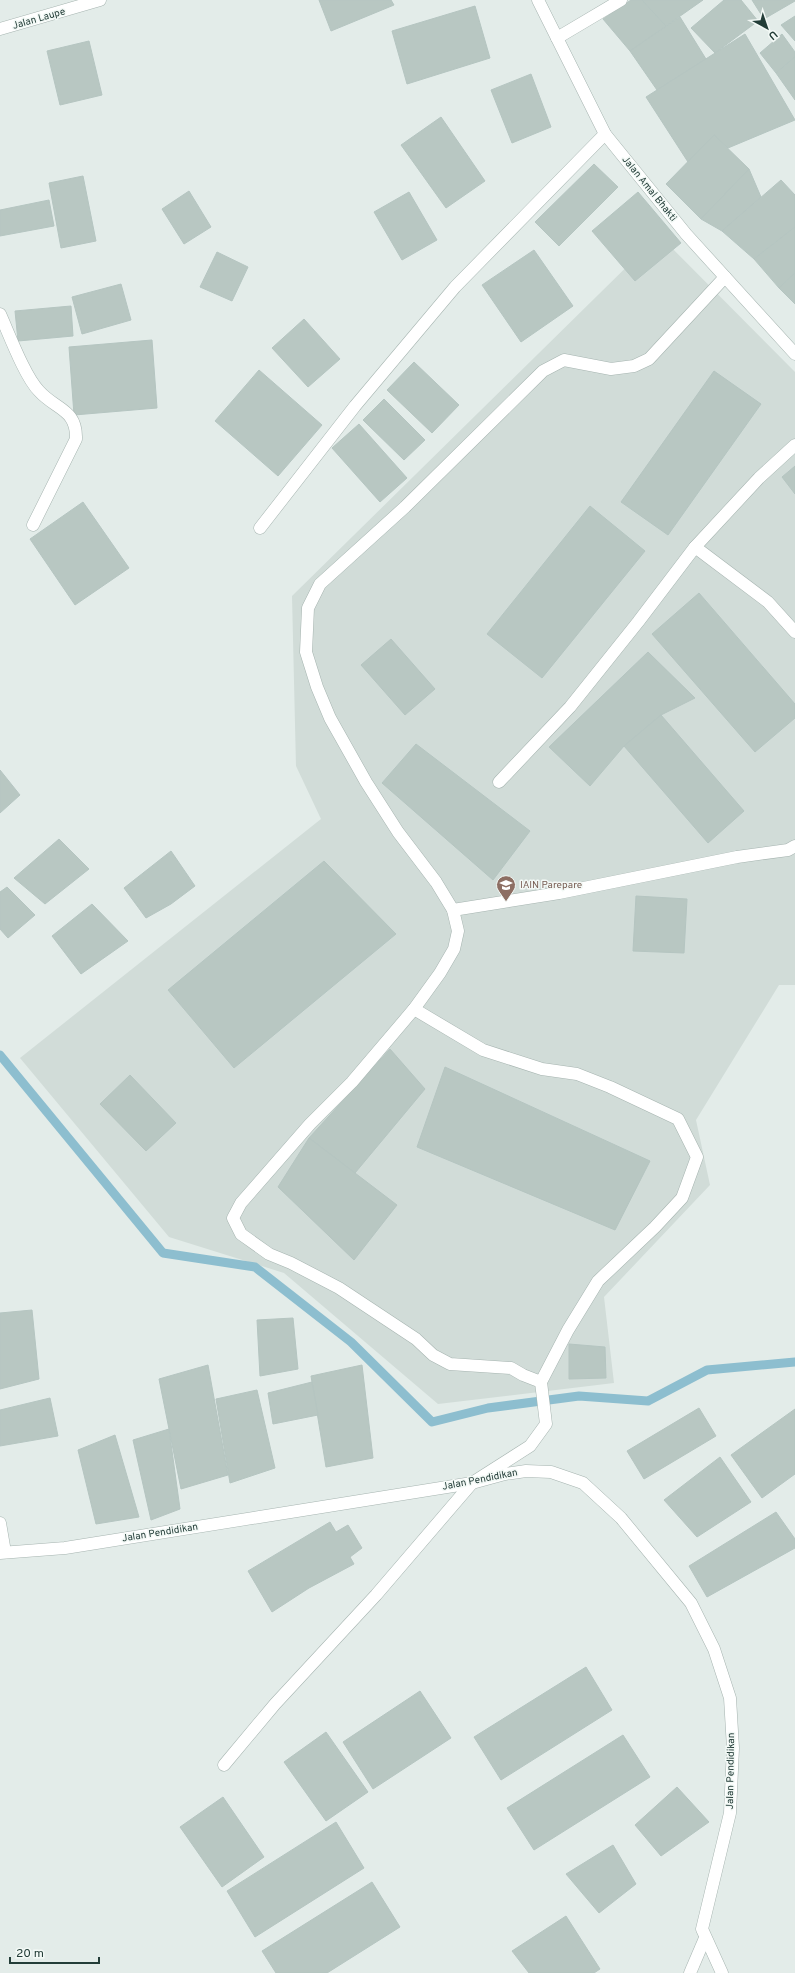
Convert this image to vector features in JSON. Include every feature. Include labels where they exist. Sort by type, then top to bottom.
[{"type":"street","name":"Jalan Laupe","points":[[0,30],[100,0]]},
{"type":"street","name":"Jalan Amal Bhakti","points":[[538,0],[605,134],[686,234],[795,354]]},
{"type":"street","points":[[557,38],[621,0]]},
{"type":"street","points":[[260,528],[356,406],[455,287],[605,134]]},
{"type":"street","points":[[541,1382],[523,1375],[511,1368],[450,1364],[433,1355],[416,1339],[340,1288],[291,1263],[269,1254],[241,1234],[233,1218],[241,1203],[310,1124],[352,1082],[414,1009],[440,973],[454,949],[458,930],[453,910],[436,882],[398,832],[366,782],[330,718],[317,687],[306,652],[308,608],[320,584],[405,507],[543,371],[564,360],[611,369],[642,363],[650,359],[725,277]]},
{"type":"street","points":[[0,314],[33,383],[46,398],[72,417],[76,424],[76,440],[33,525]]},
{"type":"street","points":[[499,782],[570,707],[638,622],[695,547],[759,478],[795,445]]},
{"type":"street","points":[[695,547],[768,602],[795,632]]},
{"type":"street","points":[[453,910],[559,893],[737,857],[788,850],[795,846]]},
{"type":"street","points":[[224,1765],[275,1704],[376,1595],[472,1483],[530,1446],[546,1424],[541,1382],[568,1330],[598,1281],[682,1198],[697,1158],[678,1120],[610,1087],[577,1074],[542,1069],[483,1050],[414,1009]]},
{"type":"street","name":"Jalan Pendidikan","points":[[2,1553],[65,1548],[472,1483],[505,1474],[526,1471],[551,1472],[583,1483],[621,1518],[691,1604],[711,1642],[730,1698],[733,1748],[730,1813],[702,1929],[722,1973]]},
{"type":"street","points":[[0,1524],[2,1553]]},
{"type":"street","points":[[690,1973],[705,1938]]},
{"type":"shaded area","name":"IAIN Parepare","points":[[659,235],[795,372],[795,985],[779,985],[696,1120],[710,1185],[604,1297],[614,1383],[438,1404],[284,1273],[169,1237],[20,1058],[321,819],[296,766],[292,596]]},
{"type":"building","points":[[319,0],[391,0],[394,5],[331,31]]},
{"type":"building","points":[[631,0],[642,0],[666,26],[630,51],[603,19]]},
{"type":"building","points":[[642,0],[703,0],[666,26]]},
{"type":"building","points":[[724,0],[741,0],[758,21],[715,53],[691,28]]},
{"type":"building","points":[[752,0],[795,0],[795,1],[764,19]]},
{"type":"building","points":[[475,6],[490,58],[407,84],[392,31]]},
{"type":"building","points":[[795,16],[795,41],[781,25]]},
{"type":"building","points":[[680,17],[706,59],[657,90],[630,51]]},
{"type":"building","points":[[745,34],[795,120],[728,148],[714,135],[688,162],[646,97]]},
{"type":"building","points":[[782,34],[795,52],[795,57],[776,73],[760,53]]},
{"type":"building","points":[[89,41],[102,95],[60,105],[47,51]]},
{"type":"building","points":[[795,57],[795,100],[776,73]]},
{"type":"building","points":[[531,74],[551,127],[512,143],[491,90]]},
{"type":"building","points":[[441,117],[485,181],[446,208],[401,145]]},
{"type":"building","points":[[714,135],[749,169],[701,219],[666,184]]},
{"type":"building","points":[[594,164],[618,187],[559,246],[535,222]]},
{"type":"building","points":[[749,169],[761,197],[722,231],[701,219]]},
{"type":"building","points":[[83,176],[96,241],[61,248],[49,183]]},
{"type":"building","points":[[781,180],[795,195],[795,227],[754,259],[722,231]]},
{"type":"building","points":[[189,191],[211,227],[184,244],[162,209]]},
{"type":"building","points":[[409,192],[437,240],[402,260],[374,212]]},
{"type":"building","points":[[638,192],[681,243],[635,281],[592,231]]},
{"type":"building","points":[[49,200],[54,226],[0,236],[0,210]]},
{"type":"building","points":[[795,227],[795,273],[779,288],[754,259]]},
{"type":"building","points":[[534,250],[573,306],[521,342],[482,285]]},
{"type":"building","points":[[217,252],[248,267],[232,301],[200,287]]},
{"type":"building","points":[[795,273],[795,304],[779,288]]},
{"type":"building","points":[[121,284],[131,320],[82,334],[72,297]]},
{"type":"building","points":[[71,306],[73,336],[18,341],[15,311]]},
{"type":"building","points":[[304,319],[340,359],[308,387],[272,348]]},
{"type":"building","points":[[152,340],[157,408],[74,415],[69,347]]},
{"type":"building","points":[[414,362],[459,405],[432,433],[387,390]]},
{"type":"building","points":[[259,370],[322,425],[278,476],[215,421]]},
{"type":"building","points":[[714,371],[761,404],[668,535],[621,502]]},
{"type":"building","points":[[384,399],[425,440],[404,460],[363,420]]},
{"type":"building","points":[[359,424],[407,478],[380,502],[332,448]]},
{"type":"building","points":[[795,466],[795,494],[782,477]]},
{"type":"building","points":[[83,502],[129,568],[75,605],[30,539]]},
{"type":"building","points":[[590,506],[645,551],[542,678],[487,634]]},
{"type":"building","points":[[699,593],[795,704],[795,718],[755,752],[652,634]]},
{"type":"building","points":[[391,639],[435,689],[405,715],[361,665]]},
{"type":"building","points":[[648,652],[695,698],[661,715],[624,746],[590,786],[549,747]]},
{"type":"building","points":[[661,715],[744,811],[708,843],[624,746]]},
{"type":"building","points":[[416,744],[530,831],[493,880],[382,783]]},
{"type":"building","points":[[0,770],[20,795],[0,813]]},
{"type":"building","points":[[59,839],[89,869],[45,904],[14,878]]},
{"type":"building","points":[[171,851],[195,886],[171,904],[146,918],[124,888]]},
{"type":"building","points":[[324,861],[396,934],[234,1068],[168,990]]},
{"type":"building","points":[[7,887],[35,915],[8,938],[0,929],[0,892]]},
{"type":"building","points":[[636,896],[687,899],[684,953],[633,951]]},
{"type":"building","points":[[92,904],[128,941],[81,974],[52,936]]},
{"type":"building","points":[[390,1049],[425,1089],[355,1173],[309,1138]]},
{"type":"building","points":[[445,1067],[650,1161],[615,1230],[417,1147]]},
{"type":"building","points":[[130,1075],[176,1123],[146,1151],[100,1104]]},
{"type":"building","points":[[309,1138],[397,1205],[354,1260],[278,1187]]},
{"type":"building","points":[[32,1310],[39,1379],[0,1389],[0,1313]]},
{"type":"building","points":[[293,1318],[298,1369],[260,1376],[257,1320]]},
{"type":"building","points":[[569,1344],[605,1347],[606,1378],[569,1379]]},
{"type":"building","points":[[208,1365],[228,1475],[181,1489],[159,1379]]},
{"type":"building","points":[[362,1365],[373,1458],[326,1467],[311,1376]]},
{"type":"building","points":[[312,1382],[318,1415],[273,1424],[268,1393]]},
{"type":"building","points":[[257,1390],[275,1468],[230,1483],[216,1399]]},
{"type":"building","points":[[50,1398],[58,1436],[0,1446],[0,1410]]},
{"type":"building","points":[[699,1408],[716,1436],[644,1479],[627,1451]]},
{"type":"building","points":[[795,1409],[795,1474],[762,1498],[731,1455]]},
{"type":"building","points":[[169,1429],[180,1509],[151,1520],[133,1440]]},
{"type":"building","points":[[115,1435],[139,1517],[96,1524],[78,1450]]},
{"type":"building","points":[[720,1457],[751,1502],[697,1537],[664,1500]]},
{"type":"building","points":[[776,1512],[795,1539],[795,1548],[707,1597],[689,1566]]},
{"type":"building","points":[[330,1522],[336,1532],[348,1525],[362,1548],[350,1557],[354,1564],[309,1588],[272,1612],[248,1571]]},
{"type":"building","points":[[586,1667],[612,1710],[501,1780],[474,1737]]},
{"type":"building","points":[[420,1691],[451,1738],[373,1789],[343,1742]]},
{"type":"building","points":[[326,1732],[368,1792],[326,1821],[284,1762]]},
{"type":"building","points":[[623,1735],[650,1777],[534,1850],[507,1808]]},
{"type":"building","points":[[677,1787],[709,1822],[661,1856],[635,1825]]},
{"type":"building","points":[[223,1797],[264,1857],[222,1887],[180,1827]]},
{"type":"building","points":[[336,1822],[364,1868],[255,1937],[227,1891]]},
{"type":"building","points":[[613,1845],[636,1884],[599,1913],[566,1874]]},
{"type":"building","points":[[372,1882],[400,1927],[327,1973],[276,1973],[262,1951]]},
{"type":"building","points":[[566,1916],[600,1969],[594,1973],[529,1973],[512,1951]]},
{"type":"waterway","points":[[0,1055],[163,1253],[255,1267],[351,1342],[432,1422],[488,1408],[579,1396],[648,1401],[707,1370],[795,1362]]},
{"type":"place","name":"IAIN Parepare","points":[[506,902]]}]
